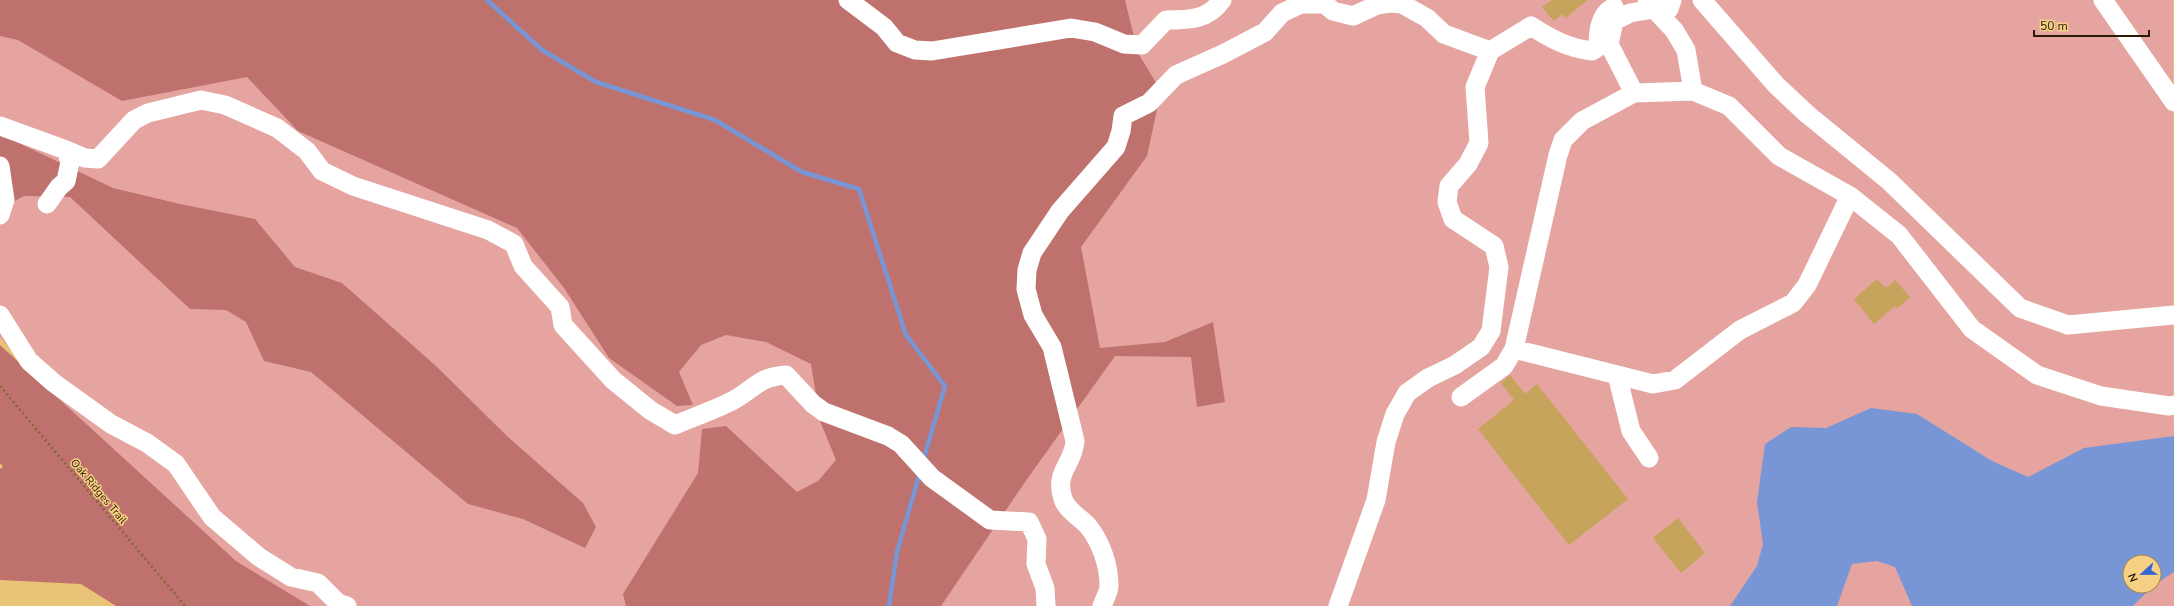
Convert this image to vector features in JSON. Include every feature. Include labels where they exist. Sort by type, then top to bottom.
[{"type":"lane","points":[[848,0],[884,27],[897,43],[915,50],[932,51],[1071,28],[1094,32],[1124,44],[1142,45],[1166,20],[1190,20],[1204,16],[1216,8],[1222,0]]},
{"type":"lane","points":[[1338,606],[1376,500],[1386,442],[1395,414],[1407,393],[1428,378],[1455,365],[1481,347],[1491,331],[1500,267],[1494,246],[1453,219],[1447,202],[1449,186],[1468,164],[1480,143],[1475,87],[1490,51],[1531,26],[1552,40],[1574,48],[1592,51],[1598,48],[1598,30],[1610,9],[1628,0]]},
{"type":"lane","points":[[1640,0],[1669,9],[1672,0]]},
{"type":"lane","points":[[1702,0],[1776,85],[1807,114],[1889,181],[2020,308],[2068,325],[2174,316]]},
{"type":"lane","points":[[2103,0],[2174,102]]},
{"type":"lane","points":[[1102,606],[1109,586],[1103,548],[1087,526],[1077,517],[1063,500],[1060,478],[1074,452],[1075,442],[1052,347],[1033,316],[1026,289],[1027,270],[1032,253],[1060,211],[1116,147],[1121,131],[1123,116],[1150,103],[1176,75],[1223,54],[1265,32],[1282,13],[1301,4],[1316,2],[1333,11],[1353,16],[1377,5],[1390,3],[1402,4],[1427,18],[1444,34],[1490,51]]},
{"type":"lane","points":[[1634,93],[1609,44],[1614,21],[1630,12],[1654,9],[1674,30],[1686,50],[1693,92]]},
{"type":"lane","points":[[1461,397],[1504,366],[1514,349],[1558,155],[1563,140],[1582,121],[1634,93],[1693,92],[1730,106],[1778,156],[1850,196],[1899,235],[1972,328],[2037,375],[2101,396],[2168,406],[2174,405]]},
{"type":"lane","points":[[0,126],[85,158],[98,159],[134,120],[148,113],[201,100],[225,105],[277,128],[307,151],[322,171],[353,186],[488,230],[514,244],[523,266],[560,307],[563,325],[613,380],[650,410],[675,425],[730,402],[771,376],[786,374],[813,404],[824,412],[888,436],[900,444],[932,478],[990,520],[1029,522],[1037,539],[1036,564],[1045,588],[1046,606]]},
{"type":"lane","points":[[47,204],[59,187],[66,181],[70,162],[66,150]]},
{"type":"lane","points":[[0,166],[5,200],[0,215]]},
{"type":"lane","points":[[1514,349],[1653,384],[1675,380],[1740,330],[1793,303],[1807,285],[1850,196]]},
{"type":"lane","points":[[0,315],[21,349],[34,366],[54,383],[111,424],[147,443],[176,464],[212,517],[259,557],[291,577],[318,583],[338,603],[347,606]]},
{"type":"lane","points":[[1617,375],[1631,431],[1649,458]]},
{"type":"path","name":"Oak Ridges Trail","points":[[0,386],[185,606]]},
{"type":"shaded area","points":[[0,0],[2173,0],[2174,606],[298,606],[231,580],[0,338]]},
{"type":"shaded area","points":[[0,0],[1125,0],[1138,53],[1161,91],[1147,156],[1081,247],[1100,348],[1165,342],[1213,322],[1225,402],[1197,407],[1191,357],[1115,356],[1025,482],[941,606],[626,606],[623,594],[698,473],[702,429],[726,426],[797,492],[818,481],[836,460],[820,421],[811,364],[766,342],[726,335],[701,345],[679,372],[693,405],[677,406],[609,358],[564,288],[517,228],[298,131],[247,77],[122,101],[18,40],[0,36]]},
{"type":"shaded area","points":[[0,134],[113,188],[180,204],[255,219],[295,267],[342,283],[436,366],[508,437],[583,503],[596,527],[585,548],[523,519],[468,504],[311,372],[264,361],[246,322],[226,310],[190,309],[70,197],[24,196],[0,209]]},
{"type":"shaded area","points":[[0,345],[236,561],[310,606],[116,606],[81,584],[0,580],[0,469],[3,467],[0,463]]},
{"type":"water","points":[[1871,408],[1917,414],[1992,461],[2028,477],[2084,448],[2174,436],[2174,572],[2162,580],[2162,554],[2122,554],[2122,594],[2145,594],[2133,606],[1912,606],[1895,567],[1877,561],[1852,564],[1837,606],[1730,606],[1757,566],[1763,544],[1757,502],[1765,444],[1791,427],[1826,428]]},
{"type":"building","points":[[1552,0],[1588,0],[1565,18],[1562,14],[1554,21],[1542,7]]},
{"type":"building","points":[[1877,279],[1886,288],[1895,280],[1910,297],[1897,309],[1895,306],[1874,324],[1854,299]]},
{"type":"building","points":[[1510,375],[1525,394],[1537,384],[1628,499],[1569,545],[1478,429],[1514,400],[1501,383]]},
{"type":"building","points":[[1678,518],[1705,553],[1681,573],[1653,538]]},
{"type":"waterway","points":[[487,0],[542,50],[596,82],[715,120],[802,172],[859,189],[906,335],[945,386],[923,461]]},
{"type":"waterway","points":[[889,606],[897,552],[920,472]]}]
